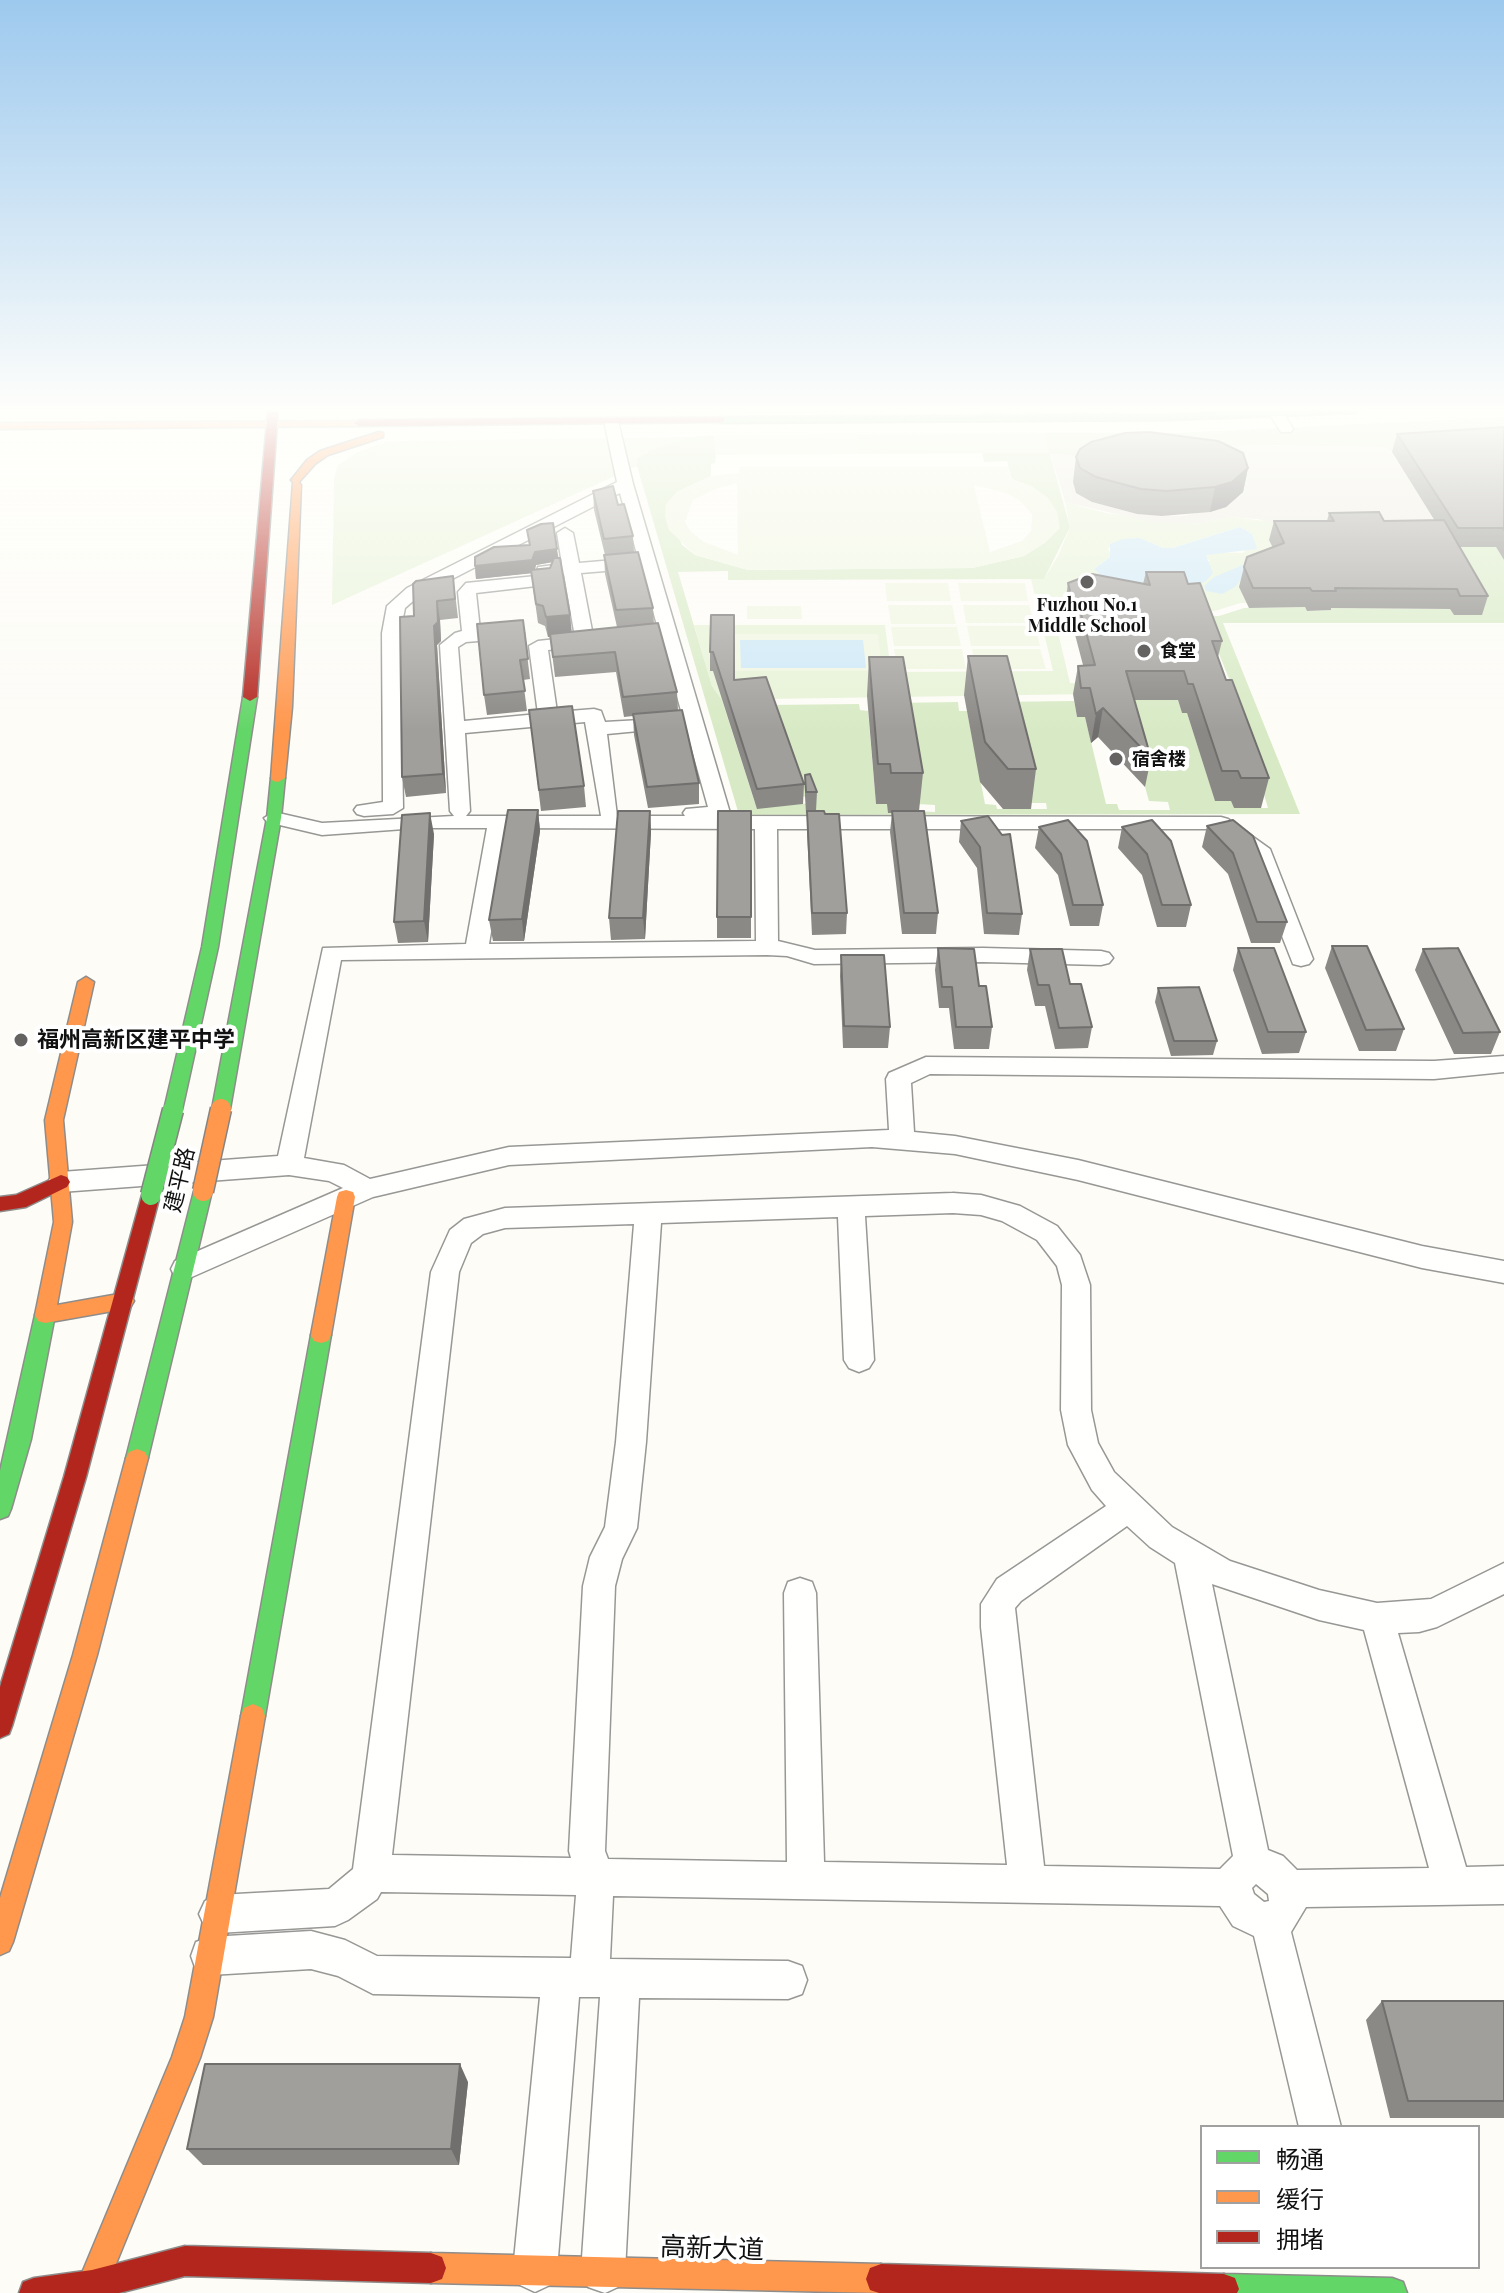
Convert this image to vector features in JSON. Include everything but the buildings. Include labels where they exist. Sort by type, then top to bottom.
[{"type":"main road","name":"建平路","points":[[0,1726],[124,1301],[173,1110],[210,947],[233,823],[249,709],[264,517]]},
{"type":"main road","name":"建平路","points":[[0,1942],[85,1655],[185,1269],[221,1109],[274,818],[286,691],[294,517]]},
{"type":"main road","points":[[0,1509],[20,1439],[63,1222],[54,1120],[86,982]]},
{"type":"main road","points":[[0,1204],[19,1202],[61,1182]]},
{"type":"main road","points":[[92,2285],[186,2058],[199,2017],[356,1193]]},
{"type":"main road","points":[[45,1315],[124,1301]]},
{"type":"main road","name":"高新大道","points":[[34,2293],[92,2285],[185,2261],[1392,2293]]},
{"type":"street","points":[[393,808],[391,633],[396,606],[413,592],[560,517]]},
{"type":"street","points":[[274,818],[393,808],[720,813],[693,720],[662,635],[648,562],[635,517]]},
{"type":"street","points":[[538,646],[592,641],[565,533]]},
{"type":"street","points":[[472,637],[469,589],[476,585],[545,580],[544,571],[648,562]]},
{"type":"street","points":[[460,811],[449,645],[455,639],[536,631],[548,719]]},
{"type":"street","points":[[454,728],[594,715],[609,813]]},
{"type":"street","points":[[596,729],[693,720]]},
{"type":"street","points":[[274,818],[322,829],[389,823],[499,822],[1221,823],[1259,849],[1301,959]]},
{"type":"street","points":[[477,949],[499,822]]},
{"type":"street","points":[[766,824],[767,948]]},
{"type":"street","points":[[289,1165],[331,953],[767,948],[789,949],[814,957],[983,955],[1101,958]]},
{"type":"street","points":[[902,1139],[898,1079],[926,1065],[1434,1070],[1504,1064]]},
{"type":"street","points":[[185,1269],[356,1193],[452,1168],[530,1153],[902,1139],[955,1145],[1078,1170],[1422,1257],[1504,1272]]},
{"type":"street","points":[[61,1182],[289,1165],[335,1172],[356,1193]]},
{"type":"street","points":[[218,1914],[335,1907],[364,1886],[371,1873],[450,1257],[460,1237],[482,1223],[505,1218],[981,1205],[1024,1218],[1057,1245],[1070,1263],[1076,1285],[1076,1410],[1083,1445],[1095,1470],[1128,1508],[1161,1537],[1221,1573],[1272,1591],[1377,1618],[1419,1617],[1437,1612],[1504,1578]]},
{"type":"street","points":[[851,1207],[859,1360]]},
{"type":"street","points":[[603,2272],[590,1978],[596,1877],[587,1851],[599,1586],[606,1557],[621,1528],[631,1442],[648,1214]]},
{"type":"street","points":[[1028,1885],[998,1627],[998,1604],[1009,1590],[1128,1508]]},
{"type":"street","points":[[1190,1555],[1243,1877],[1239,1906],[1254,1919],[1278,1905],[1453,1886],[1504,1885]]},
{"type":"street","points":[[800,1593],[806,1880]]},
{"type":"street","points":[[1377,1618],[1453,1886]]},
{"type":"street","points":[[371,1873],[1028,1885],[1243,1877]]},
{"type":"street","points":[[1278,1905],[1320,2125]]},
{"type":"street","points":[[210,1956],[311,1950],[345,1959],[373,1975],[788,1980]]},
{"type":"street","points":[[535,2270],[590,1978]]},
{"type":"street","points":[[1355,2269],[1361,2292]]},
{"type":"green space","points":[[333,517],[525,517],[332,605]]},
{"type":"green space","points":[[652,517],[671,517],[682,545],[695,555],[748,570],[972,568],[1024,556],[1046,542],[1040,517],[1067,517],[1070,527],[1044,579],[728,580],[728,571],[678,572],[712,686],[722,700],[755,803],[769,807],[811,803],[809,796],[801,797],[769,705],[859,704],[860,710],[868,711],[876,804],[888,804],[889,810],[935,812],[935,805],[917,804],[894,703],[958,702],[959,711],[967,711],[985,804],[996,805],[997,809],[1047,809],[1046,803],[1029,803],[995,702],[1074,701],[1077,717],[1085,717],[1106,804],[1117,804],[1119,810],[1170,810],[1168,802],[1149,801],[1123,709],[1114,700],[1178,700],[1182,713],[1187,713],[1215,800],[1231,801],[1234,808],[1268,808],[1230,681],[1206,622],[1184,616],[1219,616],[1244,608],[1305,607],[1307,611],[1329,608],[1450,609],[1454,615],[1443,547],[1496,547],[1504,560],[1504,623],[1223,623],[1300,814],[739,815]]},
{"type":"green space","points":[[665,517],[687,517],[685,522],[691,532],[704,542],[738,555],[737,517],[982,517],[990,552],[1022,541],[1031,531],[1032,517],[1058,517],[1060,528],[1046,542],[1024,556],[972,568],[748,570],[695,555],[669,530]]},
{"type":"green space","points":[[1068,517],[1138,517],[1194,524],[1232,517],[1273,522],[1281,540],[1282,567],[1266,568],[1243,577],[1303,603],[1240,603],[1215,611],[1183,611],[1057,628],[1070,683],[1089,683],[1092,694],[767,699],[765,696],[722,700],[712,686],[694,625],[885,625],[891,672],[1053,671],[1031,579],[1044,579],[1070,527]],"holes":[[[1240,527],[1252,534],[1254,541],[1243,553],[1213,552],[1205,556],[1210,561],[1103,578],[1094,569],[1111,556],[1108,548],[1140,538],[1163,548],[1173,548]],[[712,634],[877,634],[882,670]]]},
{"type":"green space","points":[[885,583],[948,583],[951,601],[887,601]]},
{"type":"green space","points":[[958,583],[1025,583],[1028,601],[961,601]]},
{"type":"green space","points":[[888,605],[952,605],[956,624],[891,624]]},
{"type":"green space","points":[[963,605],[1029,605],[1034,623],[966,623]]},
{"type":"green space","points":[[747,606],[801,606],[802,619],[747,619]]},
{"type":"green space","points":[[967,626],[1035,626],[1040,646],[971,646]]},
{"type":"green space","points":[[891,627],[957,627],[961,646],[894,646]]},
{"type":"green space","points":[[734,634],[878,634],[882,671],[734,671]]},
{"type":"green space","points":[[894,649],[962,649],[966,669],[897,669]]},
{"type":"green space","points":[[972,649],[1040,649],[1046,669],[976,669]]},
{"type":"shaded area","points":[[1129,517],[1232,517],[1194,524],[1150,522]]},
{"type":"shaded area","points":[[1232,517],[1464,517],[1281,540],[1273,523]]},
{"type":"water","points":[[1240,527],[1252,534],[1257,549],[1206,555],[1213,573],[1206,581],[1183,592],[1103,578],[1094,569],[1110,557],[1110,544],[1123,539],[1140,538],[1163,548],[1173,548]]},
{"type":"water","points":[[1245,564],[1247,572],[1235,587],[1222,594],[1206,591],[1204,586],[1214,577]]},
{"type":"water","points":[[740,640],[863,640],[866,668],[741,668]]},
{"type":"traffic: fast","points":[[173,1110],[210,947],[250,697]]},
{"type":"traffic: fast","points":[[221,1109],[274,818],[278,778]]},
{"type":"traffic: fast","points":[[151,1195],[173,1110]]},
{"type":"traffic: fast","points":[[137,1458],[203,1191]]},
{"type":"traffic: fast","points":[[0,1509],[20,1439],[45,1315]]},
{"type":"traffic: fast","points":[[253,1716],[321,1335]]},
{"type":"traffic: fast","points":[[1224,2289],[1392,2293]]},
{"type":"traffic: slow","points":[[278,778],[285,707],[294,517]]},
{"type":"traffic: slow","points":[[86,982],[54,1120],[63,1222],[45,1315],[124,1301]]},
{"type":"traffic: slow","points":[[203,1191],[221,1109]]},
{"type":"traffic: slow","points":[[321,1335],[346,1197]]},
{"type":"traffic: slow","points":[[0,1942],[85,1655],[137,1458]]},
{"type":"traffic: slow","points":[[92,2285],[186,2058],[199,2017],[253,1716]]},
{"type":"traffic: slow","points":[[431,2268],[881,2279]]},
{"type":"traffic: jam","points":[[250,697],[264,517]]},
{"type":"traffic: jam","points":[[0,1204],[19,1202],[61,1182]]},
{"type":"traffic: jam","points":[[0,1726],[75,1477],[151,1195]]},
{"type":"traffic: jam","points":[[34,2293],[92,2285],[185,2261],[431,2268]]},
{"type":"traffic: jam","points":[[881,2279],[1224,2289]]},
{"type":"place","name":"Fuzhou No.1 Middle School","points":[[1087,582]]},
{"type":"place","name":"食堂","points":[[1144,651]]},
{"type":"place","name":"宿舍楼","points":[[1116,759]]},
{"type":"place","name":"福州高新区建平中学","points":[[21,1040]]}]
